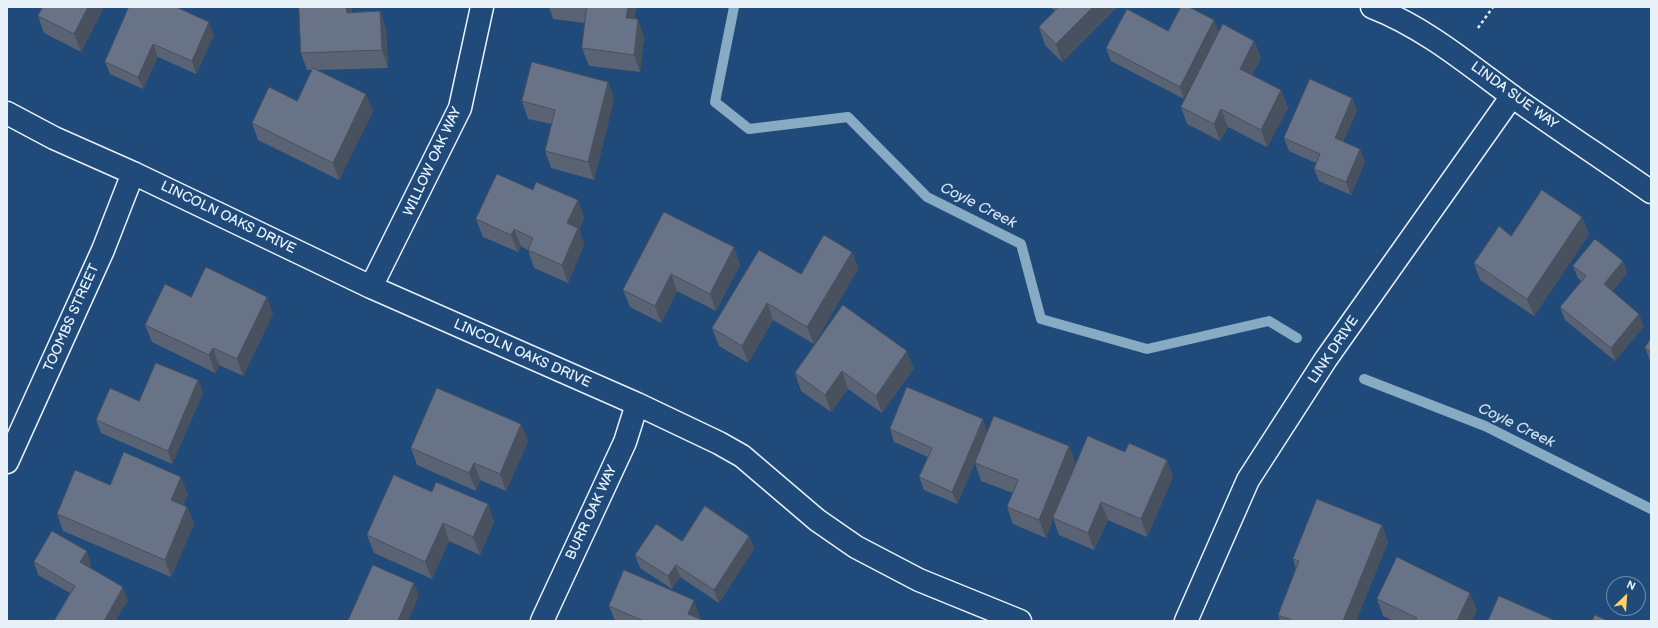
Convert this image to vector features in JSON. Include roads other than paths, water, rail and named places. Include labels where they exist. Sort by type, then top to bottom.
[{"type":"street","name":"WILLOW OAK WAY","points":[[371,287],[460,108],[482,7]]},
{"type":"street","name":"LINDA SUE WAY","points":[[1372,7],[1394,15],[1458,55],[1512,96],[1651,192]]},
{"type":"street","name":"LINK DRIVE","points":[[1186,621],[1248,480],[1326,359],[1512,96]]},
{"type":"street","name":"LINCOLN OAKS DRIVE","points":[[7,113],[54,138],[133,173],[371,287],[637,404],[719,443],[742,456],[817,520],[856,547],[919,580],[1020,621]]},
{"type":"street","name":"TOOMBS STREET","points":[[7,462],[103,250],[133,173]]},
{"type":"street","name":"BURR OAK WAY","points":[[542,621],[624,442],[637,404]]},
{"type":"waterway","name":"Coyle Creek","points":[[734,7],[715,102],[749,129],[848,117],[927,197],[1021,244],[1041,319],[1147,349],[1269,321],[1297,338]]},
{"type":"waterway","name":"Coyle Creek","points":[[1364,379],[1485,426],[1651,509]]}]
